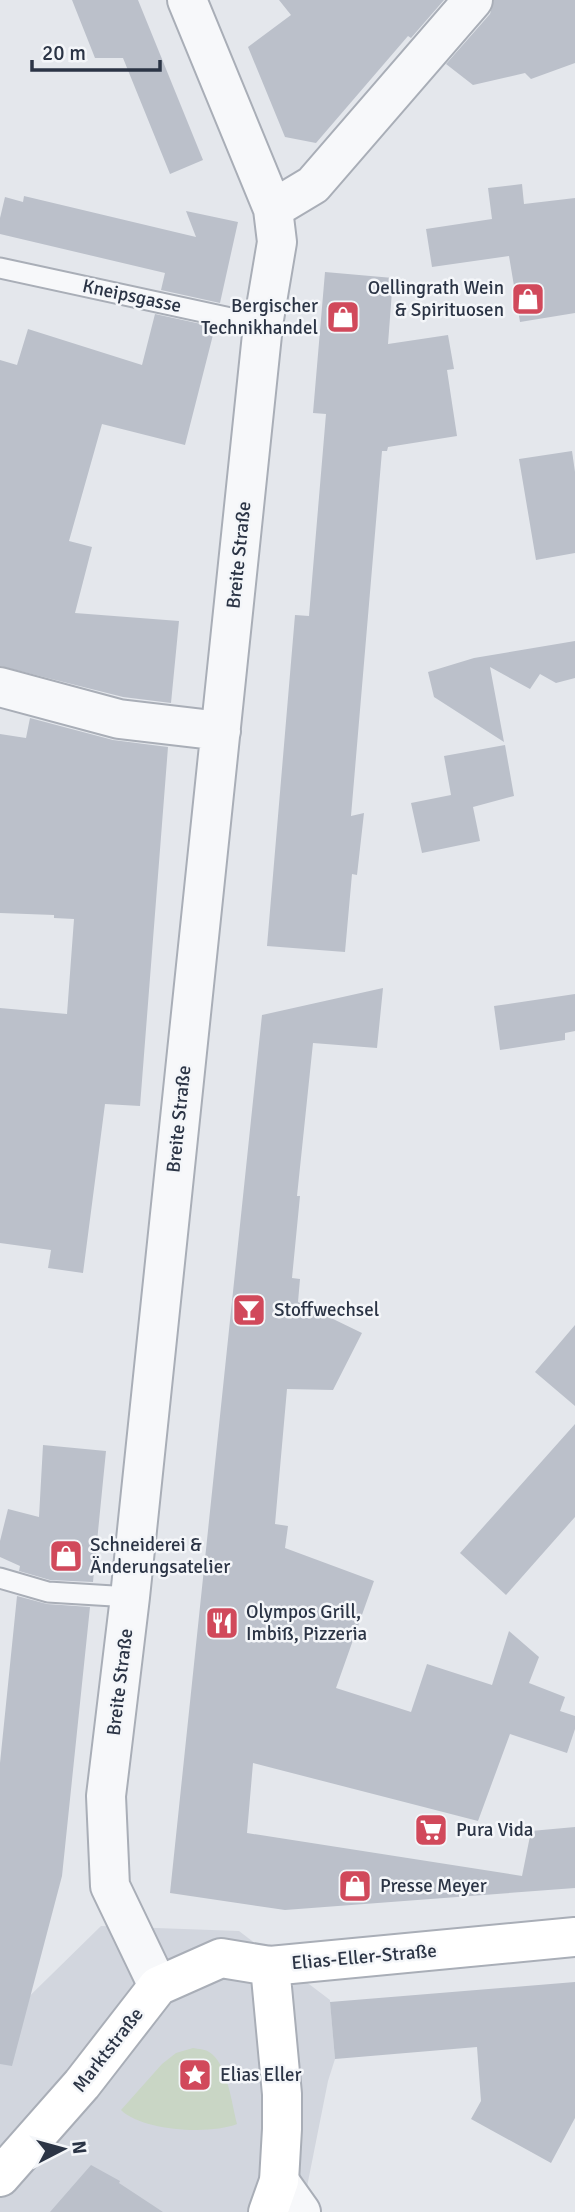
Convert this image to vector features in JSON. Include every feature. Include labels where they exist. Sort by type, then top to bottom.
[{"type":"main road","name":"Elias-Eller-Straße","points":[[158,1986],[221,1958],[270,1966],[575,1937]]},
{"type":"main road","points":[[270,1966],[282,2094],[274,2196]]},
{"type":"main road","name":"Marktstraße","points":[[0,2177],[82,2084],[158,1986]]},
{"type":"street","points":[[187,0],[275,225],[313,185],[473,0]]},
{"type":"street","name":"Breite Straße","points":[[158,1986],[110,1886],[106,1796],[130,1597],[275,225]]},
{"type":"street","points":[[0,687],[118,719],[221,731]]},
{"type":"street","points":[[274,2196],[301,2212]]},
{"type":"lane","name":"Kneipsgasse","points":[[0,268],[263,325]]},
{"type":"lane","points":[[0,1578],[48,1592],[130,1597]]},
{"type":"shaded area","points":[[101,1926],[239,1931],[330,2000],[335,2059],[328,2081],[302,2212],[0,2212],[0,2025]]},
{"type":"green space","points":[[193,2048],[209,2052],[220,2065],[228,2085],[237,2124],[194,2130],[160,2127],[144,2123],[121,2110],[162,2064],[176,2053]]},
{"type":"building","points":[[72,0],[138,0],[203,160],[170,174],[123,58],[95,58]]},
{"type":"building","points":[[279,0],[444,0],[411,38],[408,36],[316,143],[285,137],[248,47],[291,15]]},
{"type":"building","points":[[494,0],[575,0],[575,63],[531,79],[525,73],[473,85],[446,64],[490,14]]},
{"type":"building","points":[[522,184],[524,204],[575,198],[575,313],[520,322],[509,256],[432,267],[426,229],[492,219],[488,188]]},
{"type":"building","points":[[24,196],[196,237],[186,211],[238,222],[220,303],[161,290],[165,273],[0,234],[0,218],[5,197],[23,202]]},
{"type":"building","points":[[325,272],[393,278],[388,344],[448,335],[454,369],[447,370],[457,436],[388,447],[387,451],[382,451],[351,816],[364,813],[357,875],[352,874],[345,952],[267,946],[295,615],[309,616],[326,414],[313,413]]},
{"type":"building","points":[[155,314],[215,327],[185,445],[102,424],[69,541],[92,547],[75,613],[179,621],[171,703],[123,697],[0,666],[0,360],[17,365],[28,329],[142,365]]},
{"type":"building","points":[[572,451],[575,472],[575,553],[536,560],[519,459]]},
{"type":"building","points":[[575,641],[575,678],[556,683],[540,674],[530,689],[490,667],[504,742],[434,697],[428,672],[474,658]]},
{"type":"building","points":[[30,718],[113,740],[168,747],[140,1106],[105,1104],[83,1273],[48,1268],[51,1250],[0,1243],[0,1008],[67,1014],[74,919],[54,918],[54,915],[0,913],[0,734],[26,738]]},
{"type":"building","points":[[505,745],[514,796],[473,807],[480,841],[422,853],[411,803],[451,795],[444,756]]},
{"type":"building","points":[[383,988],[377,1048],[313,1043],[297,1196],[300,1196],[292,1278],[300,1279],[298,1302],[362,1333],[333,1390],[287,1389],[275,1524],[288,1526],[285,1548],[374,1581],[336,1688],[411,1712],[427,1664],[492,1685],[509,1631],[539,1657],[529,1683],[565,1697],[560,1711],[575,1716],[575,1729],[567,1753],[510,1734],[478,1821],[253,1763],[247,1833],[522,1876],[531,1831],[575,1827],[575,1888],[285,1910],[170,1893],[262,1015]]},
{"type":"building","points":[[575,994],[575,1031],[565,1033],[565,1040],[500,1050],[494,1006]]},
{"type":"building","points":[[575,1325],[575,1406],[535,1372]]},
{"type":"building","points":[[575,1424],[575,1517],[506,1595],[460,1553]]},
{"type":"building","points":[[43,1445],[106,1451],[93,1582],[50,1580],[19,1571],[20,1566],[0,1557],[0,1541],[8,1509],[39,1517]]},
{"type":"building","points":[[17,1596],[47,1604],[90,1607],[62,1876],[12,2066],[0,2064],[0,1763]]},
{"type":"building","points":[[575,1982],[575,2118],[551,2163],[471,2119],[481,2101],[477,2047],[335,2059],[330,2002]]},
{"type":"building","points":[[91,2165],[120,2181],[119,2183],[163,2212],[50,2212]]},
{"type":"place","name":"Oellingrath Wein & Spirituosen","points":[[528,299]]},
{"type":"place","name":"Bergischer Technikhandel","points":[[343,317]]},
{"type":"place","name":"Stoffwechsel","points":[[249,1310]]},
{"type":"place","name":"Schneiderei & Änderungsatelier","points":[[66,1556]]},
{"type":"place","name":"Olympos Grill, Imbiß, Pizzeria","points":[[222,1623]]},
{"type":"place","name":"Pura Vida","points":[[431,1830]]},
{"type":"place","name":"Presse Meyer","points":[[355,1886]]},
{"type":"place","name":"Elias Eller","points":[[195,2075]]}]
